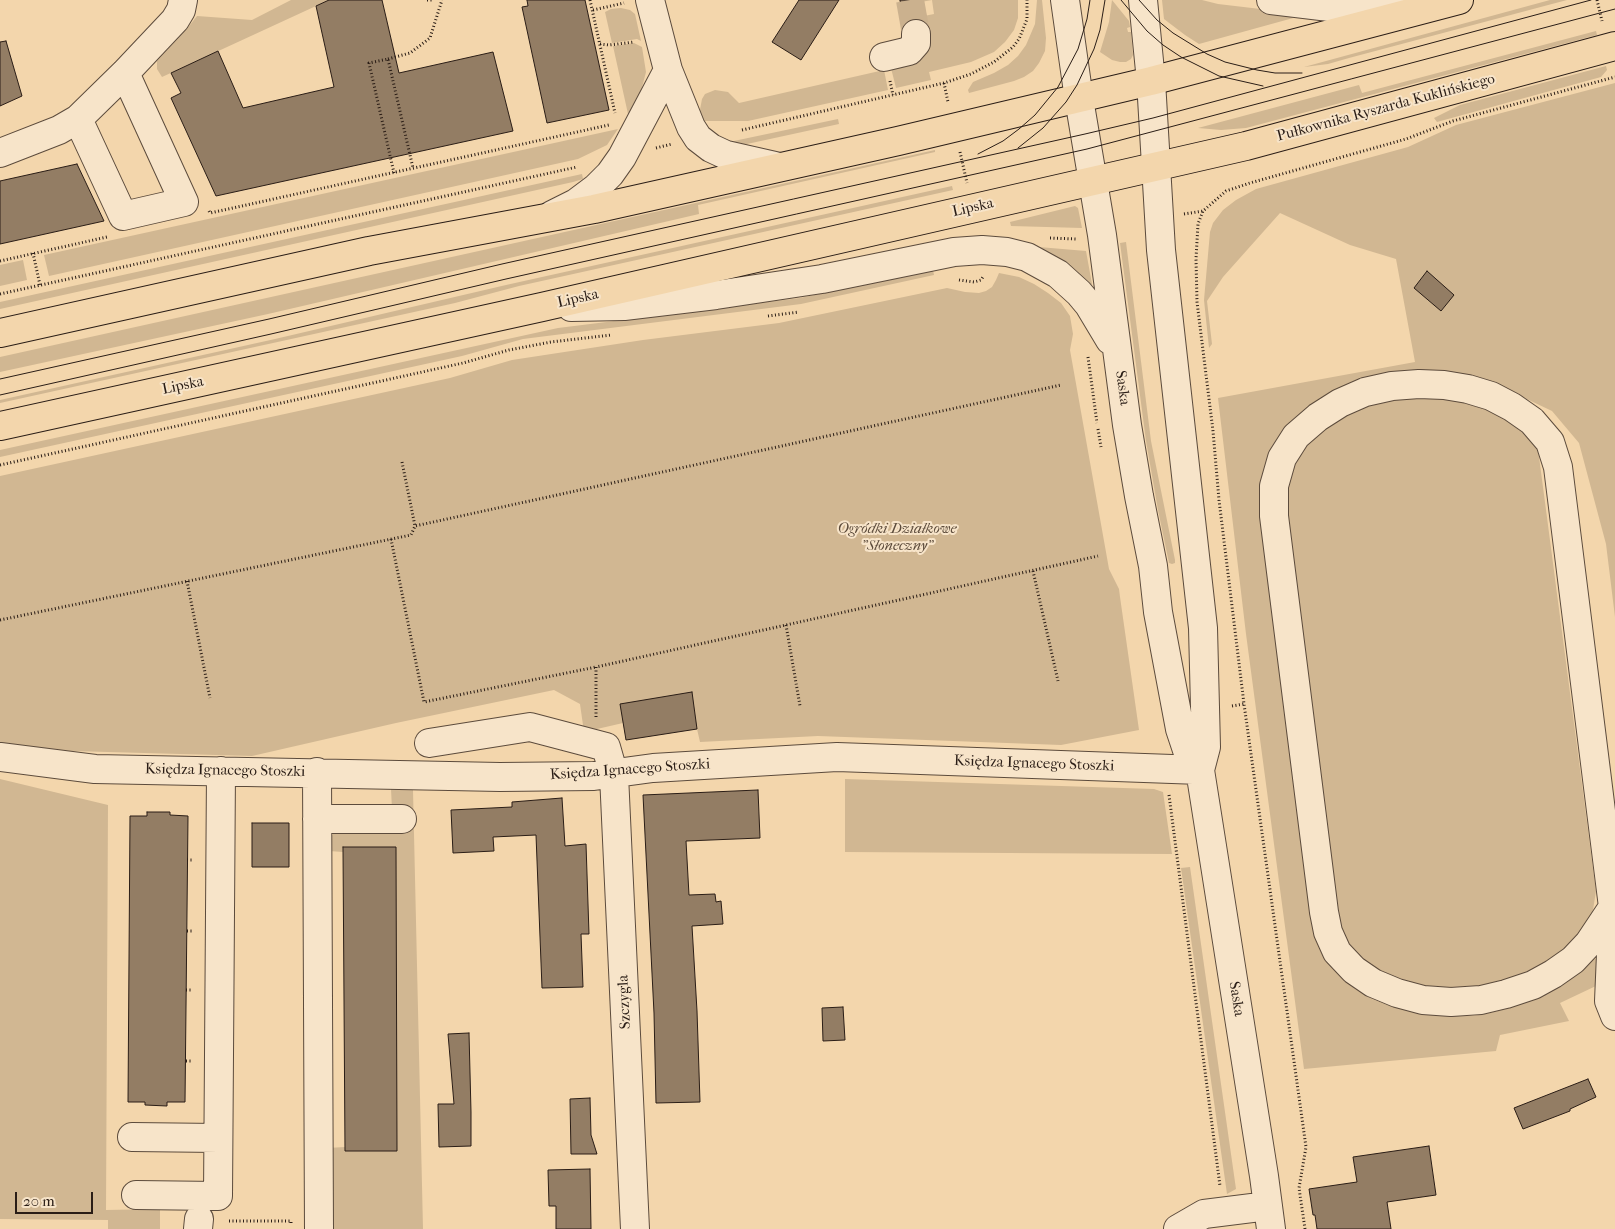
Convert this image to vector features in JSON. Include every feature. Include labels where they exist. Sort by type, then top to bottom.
[{"type":"main road","points":[[0,333],[369,251],[594,209],[1079,99],[1459,0]]},
{"type":"main road","name":"Pułkownika Ryszarda Kuklińskiego","points":[[1155,167],[1246,146],[1609,35]]},
{"type":"main road","name":"Lipska","points":[[0,426],[542,307],[1155,167]]},
{"type":"street","points":[[0,153],[59,130],[78,119],[126,73],[175,20],[181,10],[183,0]]},
{"type":"street","name":"Saska","points":[[1065,0],[1138,496],[1153,566],[1158,612],[1180,729],[1187,750],[1200,770]]},
{"type":"street","name":"Saska","points":[[1143,0],[1151,81],[1155,167],[1166,298],[1203,628],[1206,747],[1200,770],[1269,1218]]},
{"type":"street","points":[[1271,0],[1346,9],[1381,11],[1419,10]]},
{"type":"street","points":[[639,1],[691,128],[698,138],[711,148],[726,155],[779,167]]},
{"type":"street","points":[[884,58],[909,51],[916,43],[916,34]]},
{"type":"street","points":[[549,217],[596,188],[610,174],[622,158],[668,70]]},
{"type":"street","points":[[78,119],[123,216],[184,202],[126,73]]},
{"type":"street","points":[[542,307],[624,306],[716,295],[822,278],[954,252],[968,250],[995,251],[1027,257],[1047,267],[1067,282],[1079,293],[1097,316],[1118,360]]},
{"type":"street","points":[[1613,907],[1588,943],[1573,960],[1533,985],[1481,1000],[1451,1002],[1423,1000],[1398,993],[1373,983],[1354,970],[1337,952],[1328,932],[1324,912],[1274,516],[1274,486],[1282,458],[1296,436],[1318,417],[1340,403],[1365,392],[1392,386],[1419,384],[1444,385],[1468,389],[1491,396],[1512,407],[1532,421],[1550,442],[1558,467],[1613,907],[1609,1001],[1615,1016]]},
{"type":"street","name":"Szczygla","points":[[429,743],[530,727],[606,747],[614,774],[635,1229]]},
{"type":"street","name":"Księdza Ignacego Stoszki","points":[[0,757],[95,769],[500,777],[594,776],[653,768],[837,757],[1200,770]]},
{"type":"street","points":[[136,1195],[218,1196],[221,771]]},
{"type":"street","points":[[317,772],[319,1229]]},
{"type":"street","points":[[317,820],[402,819]]},
{"type":"street","points":[[132,1137],[218,1138]]},
{"type":"street","points":[[1178,1229],[1204,1214],[1224,1212],[1269,1218]]},
{"type":"path","points":[[427,0],[432,0]]},
{"type":"path","points":[[394,173],[369,63],[410,53],[430,38],[442,0]]},
{"type":"path","points":[[590,0],[616,114]]},
{"type":"path","points":[[738,130],[944,83],[971,74],[994,62],[1013,47],[1019,39],[1027,19],[1027,0]]},
{"type":"path","points":[[1597,0],[1609,35]]},
{"type":"path","points":[[593,10],[639,1]]},
{"type":"path","points":[[600,44],[609,45],[636,41]]},
{"type":"path","points":[[388,59],[413,168]]},
{"type":"path","points":[[1305,1229],[1299,1188],[1306,1146],[1244,704],[1197,302],[1196,259],[1198,224],[1203,211],[1226,191],[1406,139],[1453,121],[1615,77]]},
{"type":"path","points":[[944,83],[948,101]]},
{"type":"path","points":[[206,204],[210,213],[618,123]]},
{"type":"path","points":[[959,151],[968,189]]},
{"type":"path","points":[[0,294],[580,166]]},
{"type":"path","points":[[1194,212],[1203,211]]},
{"type":"path","points":[[33,254],[40,285]]},
{"type":"path","points":[[952,279],[974,282],[983,277],[985,272]]},
{"type":"path","points":[[764,317],[802,311]]},
{"type":"path","points":[[0,465],[463,363],[509,350],[551,342],[619,334]]},
{"type":"path","points":[[1087,350],[1102,448]]},
{"type":"path","points":[[415,526],[1061,385]]},
{"type":"path","points":[[0,620],[411,535],[415,526],[402,462]]},
{"type":"path","points":[[391,539],[424,702],[596,667],[1098,556]]},
{"type":"path","points":[[1033,571],[1058,682]]},
{"type":"path","points":[[187,581],[210,698]]},
{"type":"path","points":[[786,625],[800,706]]},
{"type":"path","points":[[596,667],[596,720]]},
{"type":"path","points":[[1168,790],[1224,1212]]},
{"type":"path","points":[[199,1223],[291,1221],[291,1229]]},
{"type":"green space","points":[[291,0],[329,0],[162,77],[157,69],[157,61],[197,16],[252,20]]},
{"type":"green space","points":[[932,0],[1018,0],[1018,18],[1014,30],[994,52],[971,62],[929,72],[931,80],[896,88],[891,68],[928,38],[924,16],[934,14]]},
{"type":"green space","points":[[1037,0],[1042,0],[1046,38],[1045,51],[1039,63],[1033,71],[1024,77],[969,93],[968,90],[973,82],[1008,65],[1018,56],[1026,45],[1035,24]]},
{"type":"green space","points":[[1112,0],[1129,21],[1130,27],[1127,28],[1128,32],[1131,32],[1133,55],[1126,62],[1112,60],[1100,52],[1109,22]]},
{"type":"green space","points":[[1162,0],[1202,0],[1218,4],[1304,15],[1199,44],[1164,19]]},
{"type":"green space","points":[[1550,0],[1567,0],[1328,64],[1304,67]]},
{"type":"green space","points":[[621,8],[630,10],[635,14],[641,41],[637,39],[612,43],[605,12]]},
{"type":"green space","points":[[1596,31],[1597,35],[1246,128],[1221,130],[1198,128],[1359,85],[1362,93]]},
{"type":"green space","points":[[634,43],[642,47],[646,72],[640,95],[628,114],[613,46]]},
{"type":"green space","points":[[1606,66],[1607,70],[1601,77],[1437,122],[1434,118],[1460,105]]},
{"type":"green space","points":[[884,70],[888,90],[748,121],[702,121],[699,115],[702,99],[705,94],[715,90],[728,92],[739,103]]},
{"type":"green space","points":[[1615,83],[1615,617],[1606,544],[1579,443],[1552,411],[1495,384],[1313,404],[1286,427],[1276,441],[1268,456],[1260,491],[1260,508],[1311,920],[1315,937],[1331,966],[1344,980],[1372,999],[1387,1005],[1443,1016],[1473,1016],[1490,1013],[1537,998],[1566,982],[1591,960],[1602,957],[1598,985],[1560,1003],[1569,1021],[1500,1035],[1496,1051],[1304,1069],[1246,634],[1218,398],[1415,362],[1396,259],[1350,245],[1280,213],[1223,277],[1207,301],[1212,344],[1209,348],[1204,300],[1210,232],[1213,223],[1223,210],[1256,189],[1408,147],[1456,125]]},
{"type":"green space","points":[[838,119],[839,124],[747,144],[741,145],[729,142]]},
{"type":"green space","points":[[618,129],[607,145],[578,159],[49,276],[44,255]]},
{"type":"green space","points":[[935,150],[935,152],[698,205],[699,214],[268,314],[0,372],[0,357]]},
{"type":"green space","points":[[582,174],[583,179],[573,182],[0,309],[0,302]]},
{"type":"green space","points":[[952,186],[953,190],[519,286],[455,303],[0,403],[0,400]]},
{"type":"green space","points":[[1075,206],[1078,208],[1082,228],[1011,226],[1010,222]]},
{"type":"green space","points":[[1126,242],[1151,441],[1175,560],[1175,563],[1172,564],[1169,563],[1146,441],[1120,243]]},
{"type":"green space","points":[[1027,246],[1086,251],[1091,286]]},
{"type":"green space","points":[[23,260],[27,280],[0,286],[0,265]]},
{"type":"green space","points":[[933,270],[934,275],[801,304],[523,339],[462,356],[0,457],[0,450],[558,328],[800,298]]},
{"type":"green space","name":"Ogródki Działkowe \"Słoneczny\"","points":[[999,273],[1019,277],[1034,284],[1061,303],[1070,316],[1073,334],[1070,350],[1109,569],[1119,589],[1139,730],[1061,745],[818,736],[700,742],[697,729],[626,740],[623,723],[584,732],[580,704],[554,690],[252,756],[0,749],[0,476],[450,378],[512,360],[643,340],[779,323],[947,288],[979,293],[992,287]]},
{"type":"green space","points":[[1433,394],[1470,402],[1489,410],[1507,420],[1538,449],[1596,891],[1593,910],[1587,928],[1562,957],[1491,989],[1411,988],[1358,962],[1333,917],[1284,480],[1299,455],[1311,440],[1326,427],[1358,407],[1395,396]]},
{"type":"green space","points":[[0,779],[108,805],[106,1210],[160,1209],[160,1229],[108,1229],[108,1220],[0,1219]]},
{"type":"green space","points":[[845,779],[1154,789],[1163,792],[1172,854],[845,852]]},
{"type":"green space","points":[[391,789],[413,790],[423,1229],[327,1229],[327,1148],[345,1147],[345,1151],[397,1151],[396,847],[343,847],[343,852],[329,851],[328,841],[333,834],[342,832],[392,809]]},
{"type":"green space","points":[[1190,867],[1236,1189],[1227,1194],[1181,868]]},
{"type":"building","points":[[329,0],[382,0],[399,73],[493,52],[513,131],[216,196],[171,98],[181,93],[171,73],[218,51],[243,108],[334,87],[316,6]]},
{"type":"building","points":[[527,0],[585,0],[609,110],[547,123],[522,7],[528,6]]},
{"type":"building","points":[[799,0],[839,0],[801,60],[772,42]]},
{"type":"building","points":[[900,0],[921,0],[925,22],[916,18],[904,24]]},
{"type":"building","points":[[6,41],[22,96],[0,106],[0,42]]},
{"type":"building","points":[[77,164],[104,221],[0,244],[0,181]]},
{"type":"building","points":[[1427,271],[1454,295],[1441,311],[1414,288]]},
{"type":"building","points":[[692,692],[697,729],[626,740],[620,704]]},
{"type":"building","points":[[758,790],[760,838],[686,841],[689,895],[715,894],[716,902],[721,901],[723,924],[692,926],[700,1102],[656,1103],[654,1013],[643,795]]},
{"type":"building","points":[[562,798],[565,846],[586,844],[589,934],[581,934],[583,987],[542,988],[536,835],[493,837],[494,851],[453,853],[451,810],[512,807],[512,802]]},
{"type":"building","points":[[147,812],[170,812],[170,815],[188,816],[185,1102],[167,1102],[167,1106],[145,1105],[145,1102],[128,1102],[130,816],[147,816]]},
{"type":"building","points":[[252,823],[289,823],[289,867],[252,867]]},
{"type":"building","points":[[343,847],[396,847],[397,1151],[345,1151]]},
{"type":"building","points":[[843,1007],[845,1040],[823,1041],[822,1008]]},
{"type":"building","points":[[469,1033],[471,1146],[439,1147],[438,1104],[454,1104],[448,1034]]},
{"type":"building","points":[[1588,1079],[1596,1097],[1570,1109],[1570,1111],[1523,1129],[1514,1108]]},
{"type":"building","points":[[590,1098],[591,1135],[597,1154],[571,1154],[570,1099]]},
{"type":"building","points":[[1429,1146],[1436,1195],[1387,1202],[1391,1229],[1317,1229],[1309,1189],[1357,1182],[1353,1157]]},
{"type":"building","points":[[590,1169],[591,1229],[556,1229],[556,1206],[549,1206],[548,1170]]},
{"type":"tunnel","points":[[910,0],[916,34]]},
{"type":"tram line","points":[[978,154],[1003,141],[1019,129],[1035,115],[1058,87],[1078,49],[1087,19],[1090,0]]},
{"type":"tram line","points":[[1018,148],[1043,128],[1066,102],[1077,85],[1094,49],[1100,30],[1105,0]]},
{"type":"tram line","points":[[1121,0],[1147,31],[1181,57],[1219,76],[1263,86]]},
{"type":"tram line","points":[[1139,0],[1157,20],[1173,33],[1207,54],[1225,62],[1257,70],[1275,73],[1302,73]]},
{"type":"tram line","points":[[0,379],[1153,118],[1591,0]]},
{"type":"tram line","points":[[0,395],[1087,149],[1615,9]]}]
